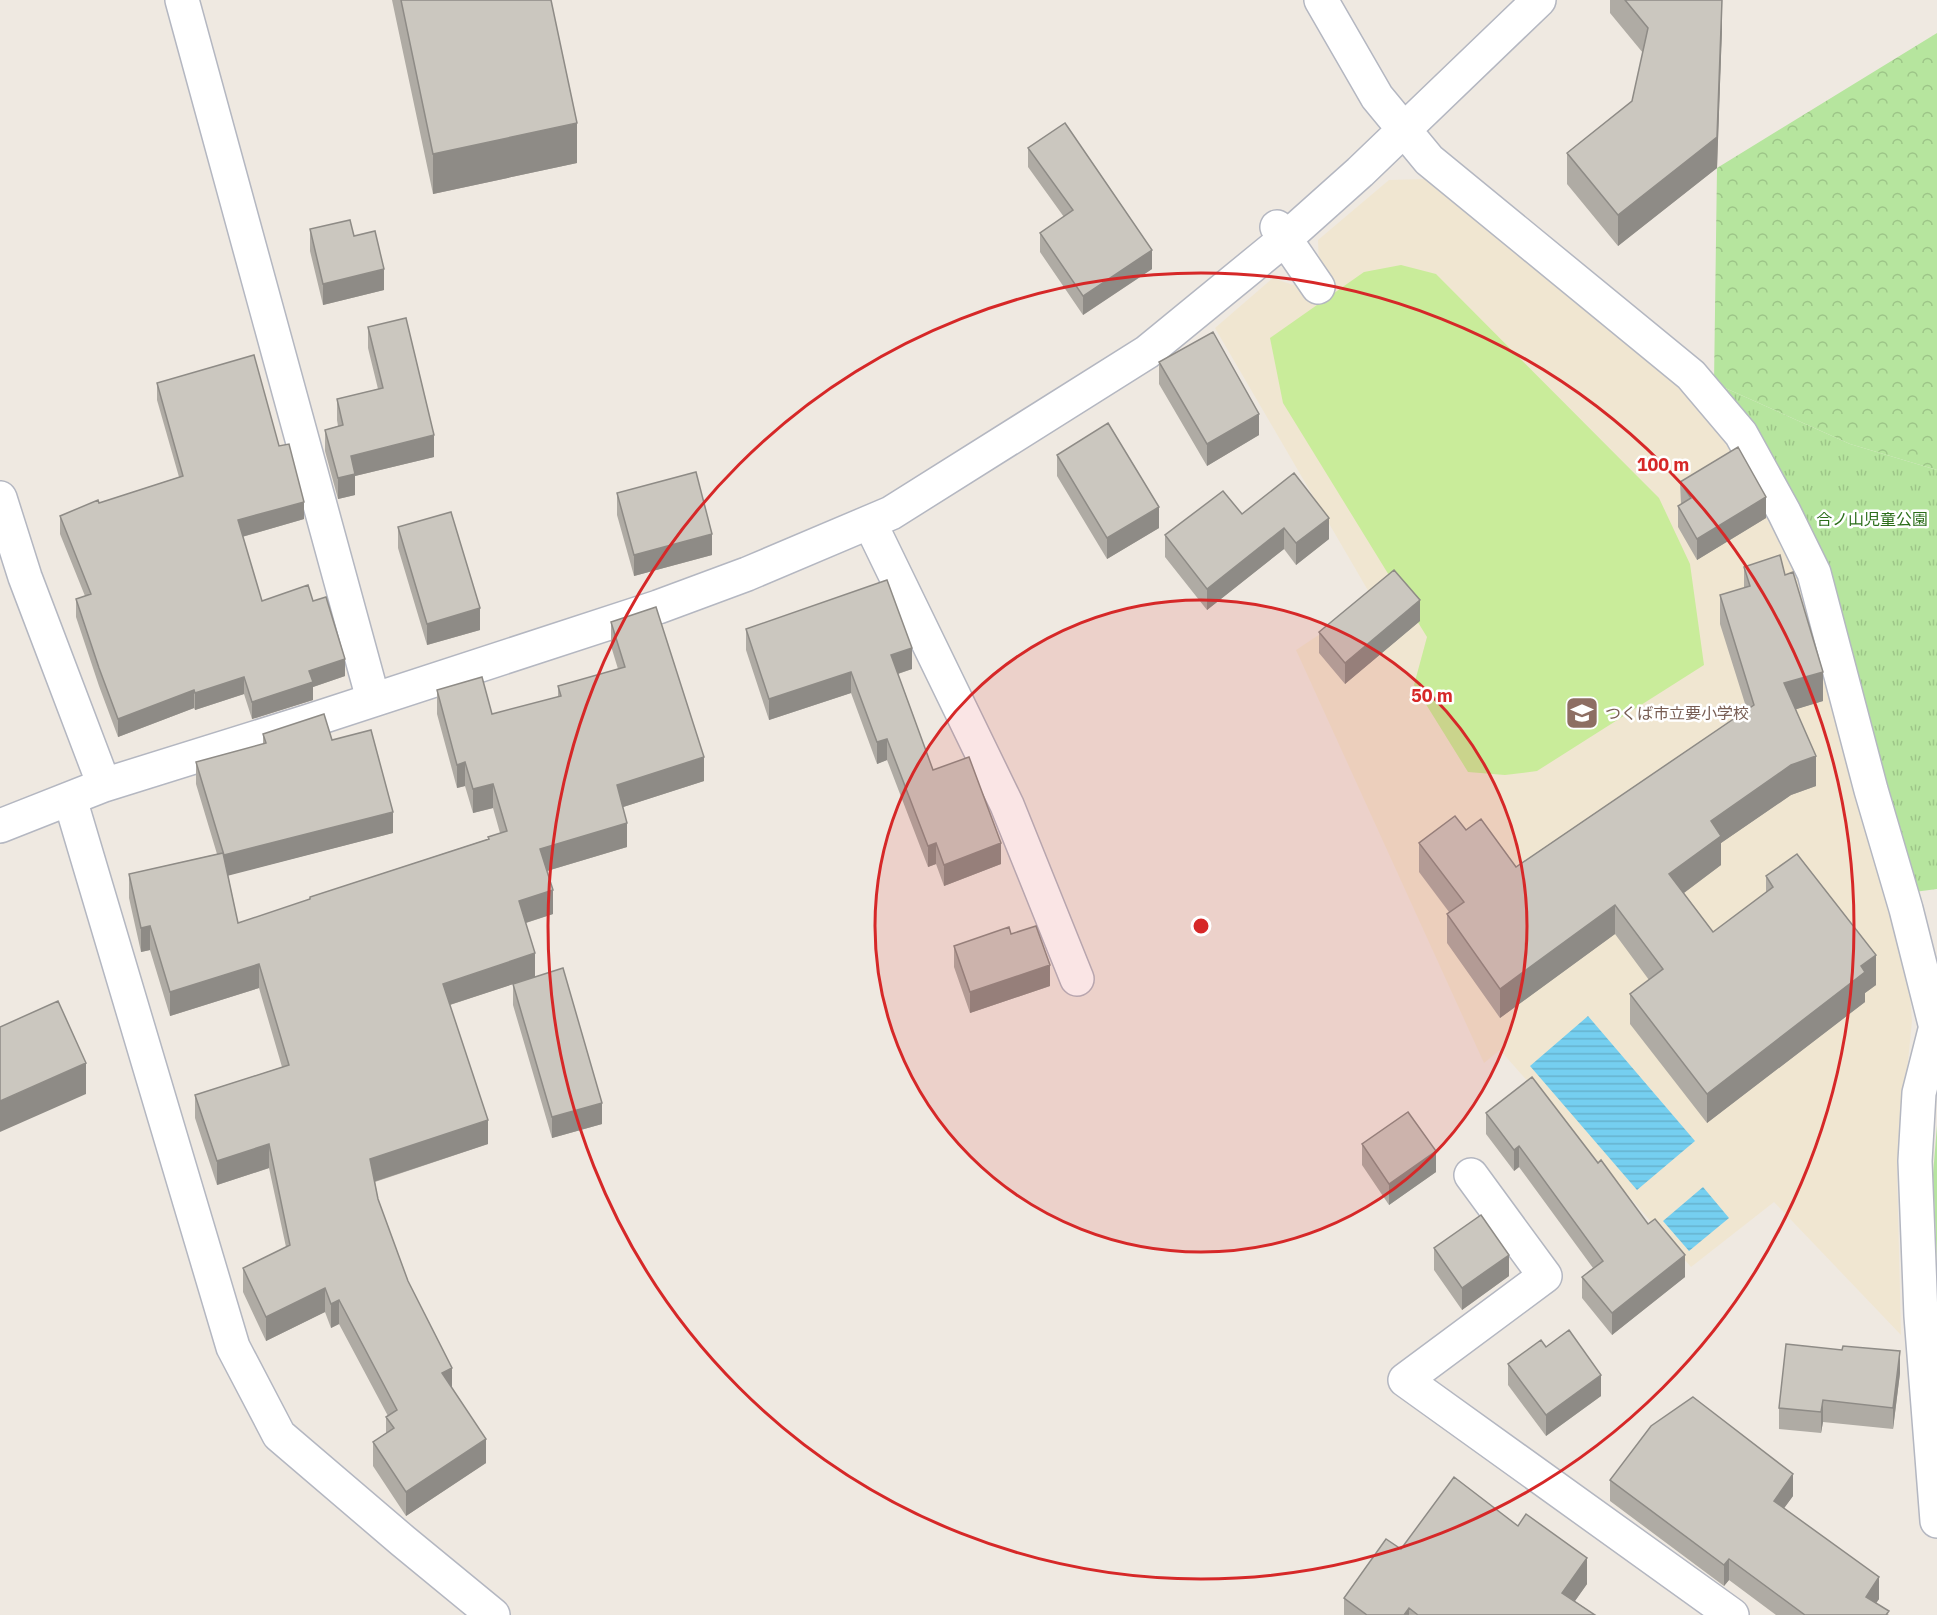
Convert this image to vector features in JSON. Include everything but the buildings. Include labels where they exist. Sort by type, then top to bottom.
[{"type":"street","points":[[182,0],[373,699]]},
{"type":"street","points":[[1322,0],[1377,97],[1429,160],[1691,375],[1741,434],[1784,512],[1814,573],[1936,1027],[1919,1093],[1915,1161],[1922,1316],[1937,1521]]},
{"type":"street","points":[[0,826],[104,785],[658,607],[747,574],[891,513],[1147,352],[1281,233],[1404,131],[1539,0]]},
{"type":"street","points":[[1281,233],[1318,287]]},
{"type":"street","points":[[0,498],[26,577],[104,785]]},
{"type":"street","points":[[870,523],[1007,805],[1077,979]]},
{"type":"street","points":[[70,799],[233,1347],[279,1435],[404,1542],[494,1615]]},
{"type":"street","points":[[1471,1175],[1545,1276],[1405,1380],[1732,1615]]},
{"type":"shaded area","name":"つくば市立要小学校","points":[[1426,179],[1685,388],[1734,439],[1803,578],[1908,968],[1912,1021],[1897,1171],[1901,1335],[1774,1202],[1691,1267],[1500,1050],[1484,1063],[1296,650],[1373,599],[1215,328],[1273,278],[1293,285],[1319,265],[1318,240],[1389,180]]},
{"type":"green space","points":[[1937,33],[1937,470],[1850,444],[1714,383],[1717,168]]},
{"type":"green space","points":[[1401,265],[1436,274],[1659,498],[1690,564],[1704,665],[1537,771],[1505,775],[1468,772],[1414,685],[1427,637],[1283,403],[1270,338],[1364,272]]},
{"type":"green space","name":"合ノ山児童公園","points":[[1714,383],[1850,444],[1937,470],[1937,889],[1914,892],[1827,574]]},
{"type":"green space","points":[[1937,1125],[1937,1260],[1933,1175]]},
{"type":"water","points":[[1588,1016],[1695,1141],[1637,1190],[1530,1066]]},
{"type":"water","points":[[1703,1187],[1729,1218],[1689,1251],[1663,1221]]},
{"type":"place","name":"つくば市立要小学校","points":[[1582,713]]}]
